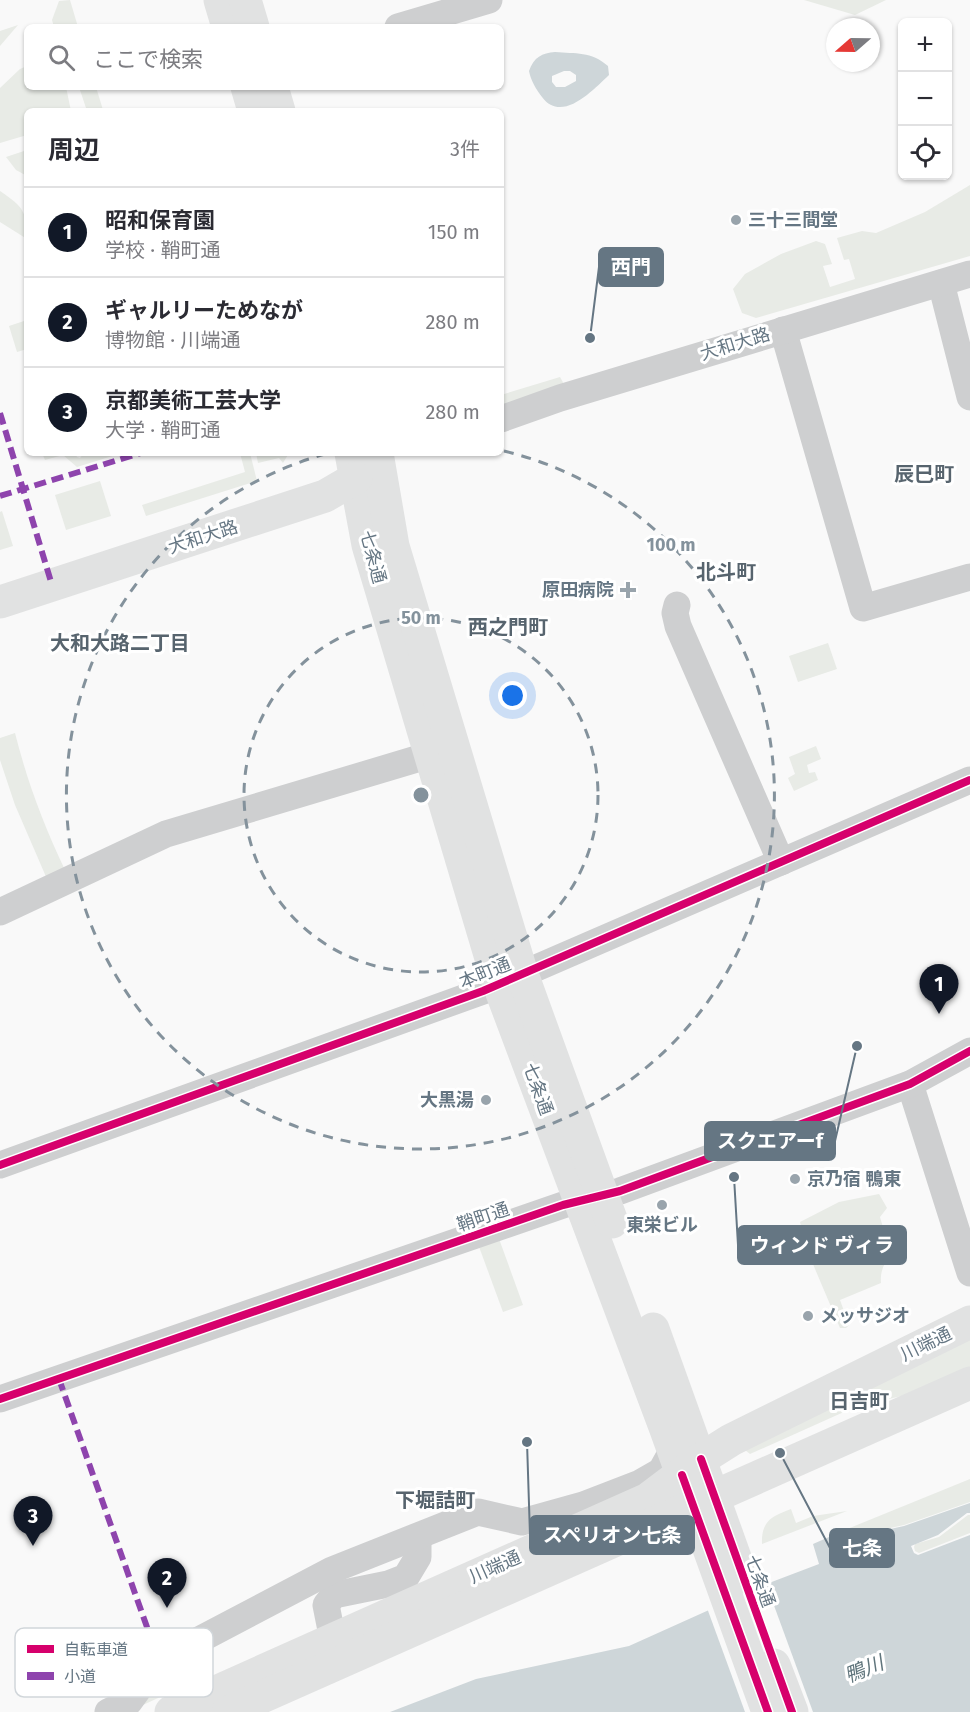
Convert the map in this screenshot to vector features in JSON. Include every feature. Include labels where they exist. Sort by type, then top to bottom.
[{"type":"main road","points":[[220,0],[227,24]]},
{"type":"main road","points":[[245,0],[252,24]]},
{"type":"main road","points":[[248,90],[253,108]]},
{"type":"main road","points":[[273,90],[278,108]]},
{"type":"main road","name":"大和大路","points":[[0,602],[325,496],[372,460]]},
{"type":"main road","name":"七条通","points":[[372,460],[368,545],[430,755],[510,980],[723,1559],[792,1712]]},
{"type":"main road","name":"七条通","points":[[372,460],[510,980]]},
{"type":"main road","name":"川端通","points":[[228,1712],[692,1477],[760,1425],[970,1322]]},
{"type":"main road","name":"川端通","points":[[213,1693],[648,1499],[692,1477],[970,1383]]},
{"type":"main road","name":"七条通","points":[[723,1559],[768,1712]]},
{"type":"main road","name":"川端通","points":[[171,1712],[205,1697]]},
{"type":"street","points":[[408,24],[489,0]]},
{"type":"street","name":"大和大路","points":[[504,418],[560,398],[970,274]]},
{"type":"street","points":[[941,283],[970,397]]},
{"type":"street","points":[[783,330],[863,608],[970,577]]},
{"type":"street","points":[[677,605],[675,613],[678,626],[781,862]]},
{"type":"street","points":[[0,912],[166,834],[430,755]]},
{"type":"street","name":"本町通","points":[[0,1165],[510,980],[970,781]]},
{"type":"street","name":"鞘町通","points":[[0,1399],[563,1205],[620,1191],[910,1084],[970,1051]]},
{"type":"street","points":[[910,1084],[964,1233],[970,1273]]},
{"type":"street","points":[[213,1633],[332,1570],[478,1512],[522,1522],[583,1505],[640,1483],[661,1471],[692,1477]]},
{"type":"street","points":[[333,1640],[326,1605],[334,1595],[388,1584],[406,1577],[418,1557],[418,1537]]},
{"type":"street","points":[[108,1712],[129,1702],[133,1697]]},
{"type":"shaded area","points":[[70,0],[77,24],[53,24],[52,20],[59,1]]},
{"type":"shaded area","points":[[804,0],[886,0],[855,15]]},
{"type":"shaded area","points":[[18,25],[0,46],[0,31]]},
{"type":"shaded area","points":[[24,67],[24,90],[67,90],[70,108],[24,108],[24,136],[0,143],[0,88]]},
{"type":"shaded area","points":[[80,90],[97,90],[102,108],[86,108]]},
{"type":"shaded area","points":[[24,151],[24,174],[16,170],[6,157]]},
{"type":"shaded area","points":[[970,185],[970,256],[756,318],[742,313],[733,289],[745,274],[781,254],[816,241],[825,244],[832,264],[823,266],[830,287],[855,279],[849,259],[844,260],[837,238],[862,231],[876,233],[925,212]]},
{"type":"shaded area","points":[[0,191],[22,210],[24,237],[0,222]]},
{"type":"shaded area","points":[[24,321],[24,350],[17,352],[9,326]]},
{"type":"shaded area","points":[[560,377],[565,386],[504,405],[504,394]]},
{"type":"shaded area","points":[[43,456],[59,456],[45,460]]},
{"type":"shaded area","points":[[64,456],[80,458],[82,456],[112,456],[77,467]]},
{"type":"shaded area","points":[[241,456],[251,456],[257,481],[146,516],[142,505],[245,472]]},
{"type":"shaded area","points":[[257,456],[287,456],[283,463],[279,458],[258,463]]},
{"type":"shaded area","points":[[100,481],[111,516],[66,530],[55,495]]},
{"type":"shaded area","points":[[2,511],[13,546],[0,550],[0,512]]},
{"type":"shaded area","points":[[828,643],[837,669],[798,682],[789,656]]},
{"type":"shaded area","points":[[15,733],[37,803],[65,870],[47,879],[15,805],[0,760],[0,738]]},
{"type":"shaded area","points":[[816,746],[821,759],[807,765],[809,773],[815,772],[818,780],[794,791],[788,778],[795,774],[789,757]]},
{"type":"shaded area","points":[[879,1194],[887,1208],[880,1217],[891,1255],[883,1267],[881,1283],[840,1300],[849,1325],[846,1328],[840,1328],[807,1250],[800,1222],[839,1202]]},
{"type":"shaded area","points":[[498,1236],[523,1305],[503,1312],[478,1244]]},
{"type":"shaded area","points":[[970,1331],[970,1367],[910,1394],[855,1407],[750,1454],[745,1450]]},
{"type":"shaded area","points":[[970,1479],[970,1502],[904,1525],[836,1540],[830,1536]]},
{"type":"shaded area","points":[[791,1509],[796,1523],[813,1516],[847,1511],[762,1544],[763,1530],[769,1520]]},
{"type":"shaded area","points":[[970,1515],[970,1533],[919,1553],[915,1551],[915,1544],[939,1537]]},
{"type":"shaded area","points":[[141,1697],[160,1697],[132,1710]]},
{"type":"water","points":[[550,53],[577,53],[596,58],[608,66],[609,75],[577,102],[559,107],[550,104],[536,88],[529,71],[536,59]],"holes":[[[570,71],[576,75],[576,81],[565,87],[556,87],[552,82],[552,76]]]},
{"type":"water","name":"鴨川","points":[[970,1503],[970,1513],[938,1535],[911,1546],[914,1553],[918,1555],[970,1535],[970,1712],[390,1712],[476,1679],[629,1646],[769,1583],[819,1564],[813,1544],[829,1537],[835,1541],[904,1526]]},
{"type":"pier","points":[[765,1581],[813,1712],[745,1712],[707,1608]]},
{"type":"marked path","points":[[0,413],[52,585]]},
{"type":"marked path","points":[[0,496],[131,456]]},
{"type":"marked path","points":[[59,1379],[147,1628]]},
{"type":"cycle path","points":[[0,1165],[483,991],[970,780]]},
{"type":"cycle path","points":[[0,1399],[563,1205],[620,1191],[910,1084],[970,1051]]},
{"type":"cycle path","points":[[701,1459],[792,1712]]},
{"type":"cycle path","points":[[682,1475],[768,1712]]},
{"type":"place","name":"三十三間堂","points":[[736,220]]},
{"type":"place","name":"西門","points":[[590,338]]},
{"type":"place","name":"原田病院","points":[[628,590]]},
{"type":"place","name":"昭和保育園","points":[[939,1014]]},
{"type":"place","name":"スクエアーf","points":[[857,1046]]},
{"type":"place","name":"大黒湯","points":[[486,1100]]},
{"type":"place","name":"ウィンド ヴィラ","points":[[734,1177]]},
{"type":"place","name":"京乃宿 鴨東","points":[[795,1179]]},
{"type":"place","name":"東栄ビル","points":[[662,1205]]},
{"type":"place","name":"メッサジオ","points":[[808,1316]]},
{"type":"place","name":"スペリオン七条","points":[[527,1442]]},
{"type":"place","name":"七条","points":[[780,1453]]},
{"type":"place","name":"京都美術工芸大学","points":[[33,1546]]},
{"type":"place","name":"ギャルリーためなが","points":[[167,1608]]},
{"type":"district","name":"辰巳町","points":[[924,474]]},
{"type":"district","name":"北斗町","points":[[726,572]]},
{"type":"district","name":"西之門町","points":[[508,627]]},
{"type":"district","name":"大和大路二丁目","points":[[120,643]]},
{"type":"district","name":"日吉町","points":[[859,1401]]},
{"type":"district","name":"下堀詰町","points":[[435,1500]]}]
